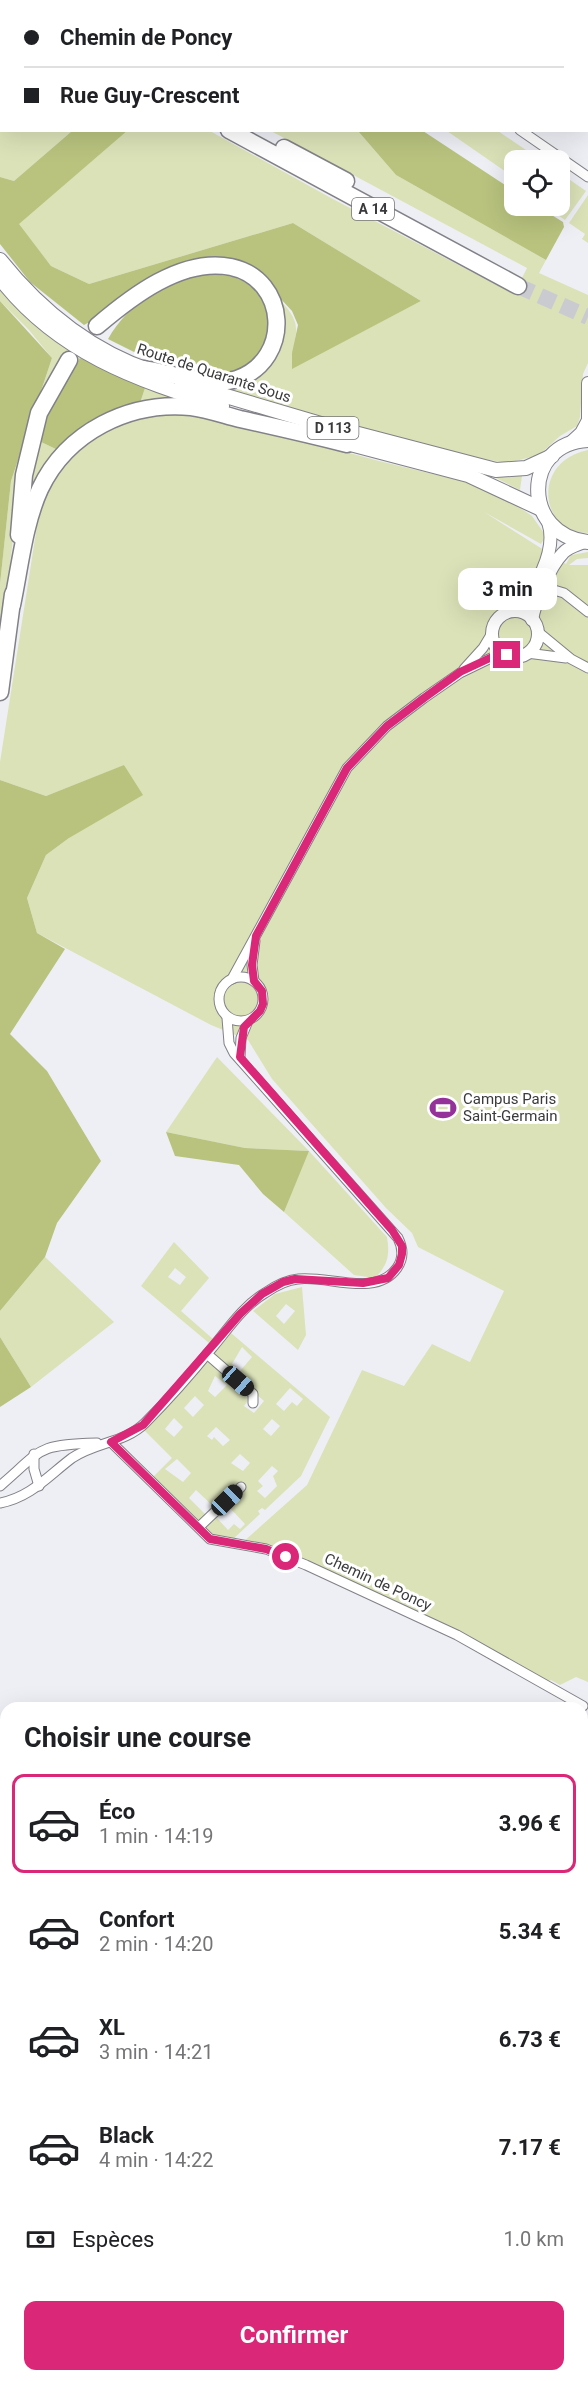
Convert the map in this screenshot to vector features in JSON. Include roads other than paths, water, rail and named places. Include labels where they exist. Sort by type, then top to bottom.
[{"type":"highway","name":"A 14","points":[[233,132],[521,281],[257,132]]},
{"type":"highway","points":[[97,326],[127,301],[155,285],[188,271],[206,267],[231,267],[252,277],[266,290],[274,309],[278,330],[273,349],[260,366],[237,379],[220,381],[142,369]]},
{"type":"highway","points":[[0,692],[12,605],[24,475],[39,413],[69,360]]},
{"type":"highway","points":[[12,605],[28,528],[40,489],[60,457],[85,434],[116,417],[155,407],[192,407],[347,444]]},
{"type":"main road","name":"Route de Quarante Sous","points":[[0,260],[22,288],[62,324],[93,345],[142,369],[223,396],[460,463],[512,471],[536,465],[569,444],[588,440]]},
{"type":"main road","name":"Route de Quarante Sous","points":[[0,278],[14,296],[58,336],[97,361],[154,385],[347,444],[468,475],[541,509]]},
{"type":"main road","name":"Route de Quarante Sous","points":[[552,456],[539,481],[541,509],[548,522],[565,536],[586,542]]},
{"type":"street","points":[[523,132],[588,177]]},
{"type":"street","points":[[534,140],[540,132]]},
{"type":"street","points":[[569,444],[581,433],[588,421],[588,383]]},
{"type":"street","points":[[232,978],[244,977],[254,981],[262,991],[263,1004],[255,1017],[248,1021],[234,1021],[227,1018],[220,1009],[218,999],[223,985],[232,978],[256,936],[342,774],[387,726],[460,672],[483,648],[498,619],[514,611],[528,595],[550,551],[553,539],[548,522]]},
{"type":"street","points":[[460,672],[490,658],[507,655],[517,657],[527,653],[534,645],[535,626],[544,587],[560,556],[570,547],[586,542]]},
{"type":"street","points":[[544,587],[564,592],[588,612]]},
{"type":"street","points":[[514,611],[526,614],[535,626],[571,659],[588,668]]},
{"type":"street","points":[[492,633],[494,645],[507,655]]},
{"type":"street","points":[[527,653],[571,659]]},
{"type":"street","points":[[254,981],[252,965],[256,936]]},
{"type":"street","points":[[0,1503],[15,1500],[39,1486],[73,1458],[143,1425],[251,1304],[283,1282],[304,1278],[363,1283],[388,1278],[401,1259],[402,1246],[398,1238],[229,1043],[227,1018]]},
{"type":"street","points":[[240,1057],[241,1038],[248,1021]]},
{"type":"street","points":[[207,1354],[254,1394],[253,1403]]},
{"type":"street","points":[[0,1486],[34,1454],[57,1444],[107,1443]]},
{"type":"street","name":"Chemin de Poncy","points":[[107,1443],[210,1539],[266,1549],[359,1590],[457,1635],[576,1702]]},
{"type":"street","points":[[34,1454],[34,1469],[39,1486]]},
{"type":"street","points":[[199,1527],[241,1487]]},
{"type":"tunnel","points":[[518,286],[588,317]]},
{"type":"place","name":"Campus Paris Saint-Germain","points":[[443,1108]]}]
